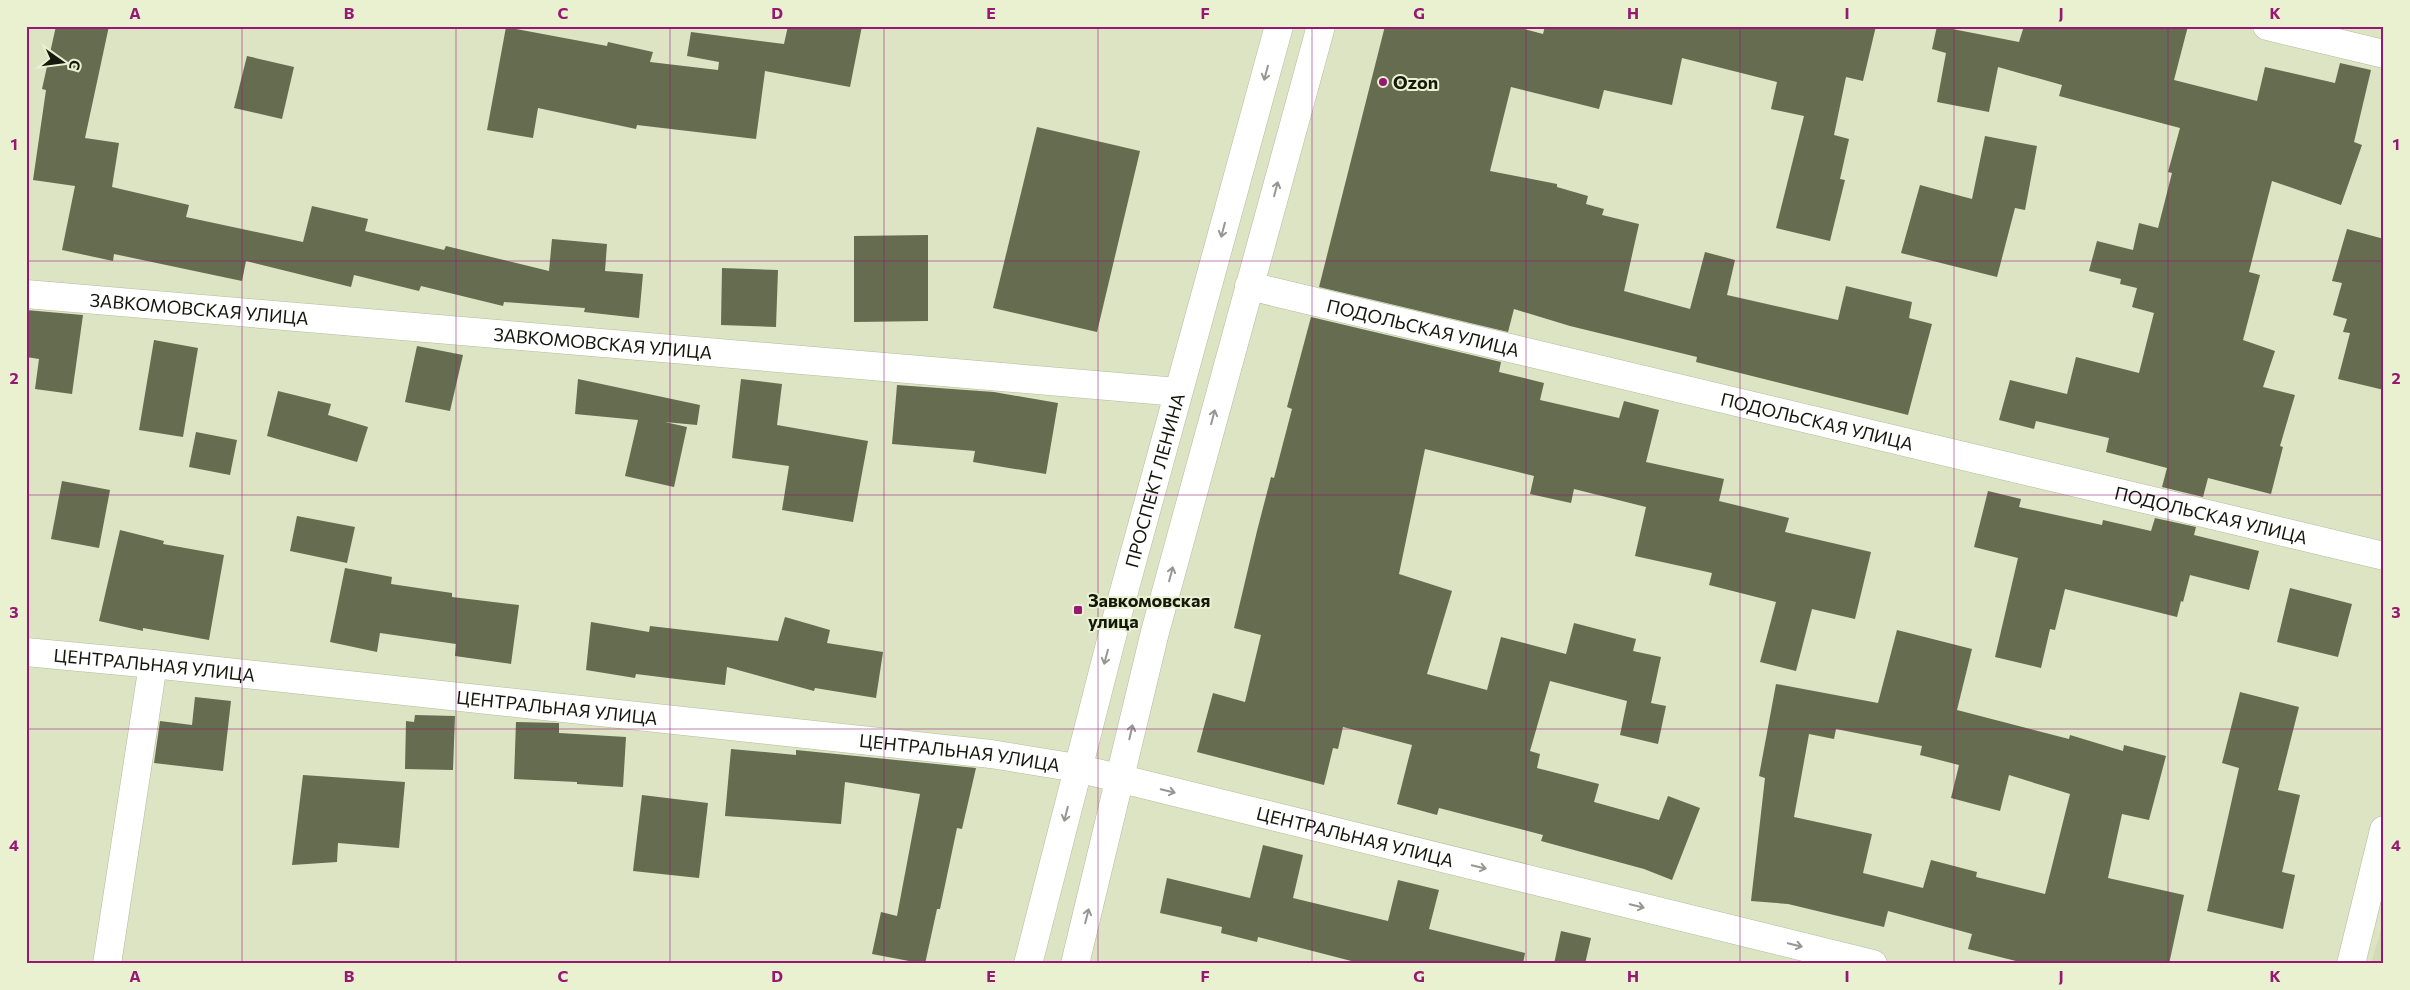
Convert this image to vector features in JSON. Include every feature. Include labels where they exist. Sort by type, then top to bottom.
[{"type":"street","name":"ПРОСПЕКТ ЛЕНИНА","points":[[1028,964],[1077,768],[1279,26]]},
{"type":"street","points":[[1075,964],[1158,623],[1321,26]]},
{"type":"street","points":[[2267,26],[2384,54]]},
{"type":"street","name":"ПОДОЛЬСКАЯ УЛИЦА","points":[[1249,286],[2384,556]]},
{"type":"street","name":"ЗАВКОМОВСКАЯ УЛИЦА","points":[[26,294],[1178,392]]},
{"type":"street","name":"ЦЕНТРАЛЬНАЯ УЛИЦА","points":[[26,652],[982,753],[1077,768],[1873,964]]},
{"type":"street","points":[[107,964],[153,664]]},
{"type":"street","points":[[2351,964],[2384,830]]},
{"type":"shaded area","points":[[2384,919],[2384,964],[2371,964]]},
{"type":"building","points":[[56,26],[109,26],[85,138],[119,143],[112,187],[189,205],[186,217],[303,242],[312,206],[368,219],[365,231],[444,250],[446,246],[549,271],[552,239],[607,244],[605,271],[643,274],[639,318],[584,312],[585,308],[504,302],[503,306],[421,286],[419,291],[354,275],[351,287],[246,261],[242,281],[114,254],[113,261],[62,250],[75,186],[33,180],[46,90],[42,89]]},
{"type":"building","points":[[788,26],[862,26],[850,87],[765,71],[756,139],[637,125],[636,129],[538,108],[533,138],[487,130],[506,27],[607,46],[608,42],[653,52],[650,62],[718,70],[719,62],[687,56],[691,32],[784,44]]},
{"type":"building","points":[[1385,26],[1513,26],[1543,34],[1545,26],[1876,26],[1863,81],[1846,77],[1834,135],[1849,139],[1840,179],[1845,180],[1830,241],[1776,228],[1804,116],[1771,109],[1777,82],[1682,58],[1672,105],[1604,90],[1599,109],[1511,87],[1490,171],[1557,184],[1557,187],[1588,196],[1586,204],[1604,209],[1602,215],[1639,224],[1624,291],[1690,309],[1705,252],[1735,260],[1727,295],[1838,320],[1846,286],[1912,302],[1909,318],[1932,324],[1908,415],[1696,362],[1697,357],[1570,326],[1514,309],[1508,332],[1319,287]]},
{"type":"building","points":[[1937,26],[2019,42],[2024,26],[2188,26],[2174,80],[2257,101],[2265,67],[2335,83],[2340,63],[2371,70],[2354,142],[2362,145],[2341,205],[2272,181],[2249,272],[2260,275],[2243,340],[2275,351],[2263,387],[2295,395],[2280,446],[2283,447],[2271,494],[2208,478],[2203,497],[2162,487],[2167,468],[2106,452],[2109,438],[2036,421],[2034,429],[1999,420],[2010,380],[2067,394],[2076,357],[2139,373],[2154,313],[2132,307],[2137,288],[2120,284],[2121,279],[2089,271],[2097,241],[2133,250],[2139,223],[2158,228],[2172,173],[2168,172],[2180,128],[2059,96],[2062,85],[1998,67],[1989,112],[1937,102],[1946,53],[1932,49]]},
{"type":"building","points":[[247,56],[294,67],[282,119],[234,108]]},
{"type":"building","points":[[1037,127],[1140,151],[1097,332],[993,308]]},
{"type":"building","points":[[1985,136],[2037,146],[2025,210],[2015,208],[1997,277],[1901,253],[1920,185],[1972,199]]},
{"type":"building","points":[[2347,229],[2384,239],[2384,390],[2338,379],[2350,333],[2343,332],[2347,319],[2333,315],[2342,283],[2332,281]]},
{"type":"building","points":[[928,235],[928,321],[854,322],[854,236]]},
{"type":"building","points":[[722,268],[778,270],[776,327],[721,325]]},
{"type":"building","points":[[26,310],[83,315],[72,394],[35,389],[39,359],[26,357]]},
{"type":"building","points":[[1311,317],[1501,362],[1499,372],[1544,383],[1540,400],[1619,418],[1624,401],[1659,410],[1646,462],[1724,479],[1719,501],[1789,518],[1785,532],[1871,552],[1855,619],[1812,609],[1796,671],[1760,662],[1776,602],[1709,585],[1712,573],[1635,556],[1646,507],[1574,489],[1571,503],[1530,494],[1534,476],[1425,449],[1399,574],[1452,591],[1427,674],[1487,690],[1501,637],[1566,654],[1574,623],[1636,639],[1633,651],[1661,657],[1651,703],[1666,706],[1658,744],[1620,735],[1627,701],[1550,681],[1530,751],[1540,754],[1537,768],[1599,784],[1594,802],[1659,820],[1668,796],[1700,808],[1672,880],[1644,869],[1541,841],[1543,835],[1439,808],[1437,815],[1397,804],[1412,745],[1343,727],[1338,749],[1333,748],[1324,785],[1197,752],[1213,693],[1245,702],[1261,635],[1234,628],[1271,477],[1274,478],[1292,409],[1287,407]]},
{"type":"building","points":[[154,340],[198,348],[183,437],[139,430]]},
{"type":"building","points":[[417,346],[463,355],[450,411],[405,402]]},
{"type":"building","points":[[578,379],[700,405],[697,425],[665,422],[687,427],[674,487],[625,476],[638,420],[575,414]]},
{"type":"building","points":[[741,379],[782,384],[777,425],[868,441],[853,522],[782,510],[789,466],[732,458]]},
{"type":"building","points":[[897,385],[994,392],[1058,403],[1046,474],[973,462],[975,451],[892,444]]},
{"type":"building","points":[[278,391],[331,404],[328,415],[368,427],[357,462],[267,436]]},
{"type":"building","points":[[196,432],[237,440],[230,475],[189,467]]},
{"type":"building","points":[[62,481],[110,490],[99,548],[51,539]]},
{"type":"building","points":[[1988,491],[2021,499],[2019,507],[2102,525],[2103,520],[2151,531],[2155,518],[2196,527],[2194,535],[2259,551],[2249,590],[2190,575],[2177,617],[2065,589],[2055,630],[2050,629],[2041,668],[1995,657],[2018,558],[1974,547]]},
{"type":"building","points":[[297,516],[355,527],[347,563],[290,551]]},
{"type":"building","points":[[120,530],[164,541],[163,544],[224,555],[209,640],[143,628],[143,631],[99,621]]},
{"type":"building","points":[[345,568],[392,577],[391,584],[452,593],[452,597],[519,605],[511,664],[455,656],[456,644],[380,633],[377,652],[330,642]]},
{"type":"building","points":[[2290,588],[2352,604],[2338,657],[2277,642]]},
{"type":"building","points":[[785,617],[830,630],[827,643],[883,652],[876,698],[815,688],[814,691],[727,667],[725,685],[636,674],[635,678],[586,670],[591,622],[649,632],[650,626],[778,641]]},
{"type":"building","points":[[1897,630],[1972,649],[1957,710],[2069,739],[2070,735],[2123,751],[2124,745],[2166,756],[2149,820],[2122,814],[2108,878],[2184,895],[2169,964],[2028,964],[1968,949],[1972,934],[1888,911],[1884,927],[1788,904],[1751,901],[1765,778],[1759,776],[1776,684],[1878,703]],"holes":[[[1836,729],[1922,746],[1920,755],[1959,765],[1951,798],[2000,811],[2009,775],[2070,794],[2045,894],[1976,877],[1977,872],[1931,860],[1923,888],[1863,873],[1872,834],[1794,817],[1809,734],[1834,739]]]},
{"type":"building","points":[[2240,692],[2299,707],[2278,790],[2300,795],[2282,872],[2295,875],[2283,929],[2207,911],[2239,768],[2222,763]]},
{"type":"building","points":[[195,697],[231,701],[223,771],[154,763],[160,721],[192,725]]},
{"type":"building","points":[[415,715],[455,716],[453,770],[405,769],[406,721],[414,722]]},
{"type":"building","points":[[516,722],[559,723],[559,733],[626,737],[623,787],[577,784],[577,782],[514,779]]},
{"type":"building","points":[[731,749],[796,755],[796,750],[976,768],[962,829],[957,828],[940,909],[937,909],[925,964],[872,954],[881,912],[897,916],[920,794],[845,782],[841,824],[725,816]]},
{"type":"building","points":[[303,775],[405,782],[399,848],[338,843],[337,862],[292,865]]},
{"type":"building","points":[[642,795],[708,803],[699,878],[633,871]]},
{"type":"building","points":[[1263,845],[1303,855],[1293,898],[1388,921],[1398,880],[1439,890],[1429,929],[1525,953],[1523,964],[1363,964],[1258,937],[1257,942],[1221,933],[1222,927],[1160,913],[1167,878],[1250,898]]},
{"type":"building","points":[[1561,931],[1591,938],[1585,964],[1554,964]]},
{"type":"place","name":"Ozon","points":[[1383,82]]},
{"type":"place","name":"Завкомовская улица","points":[[1078,610]]}]
